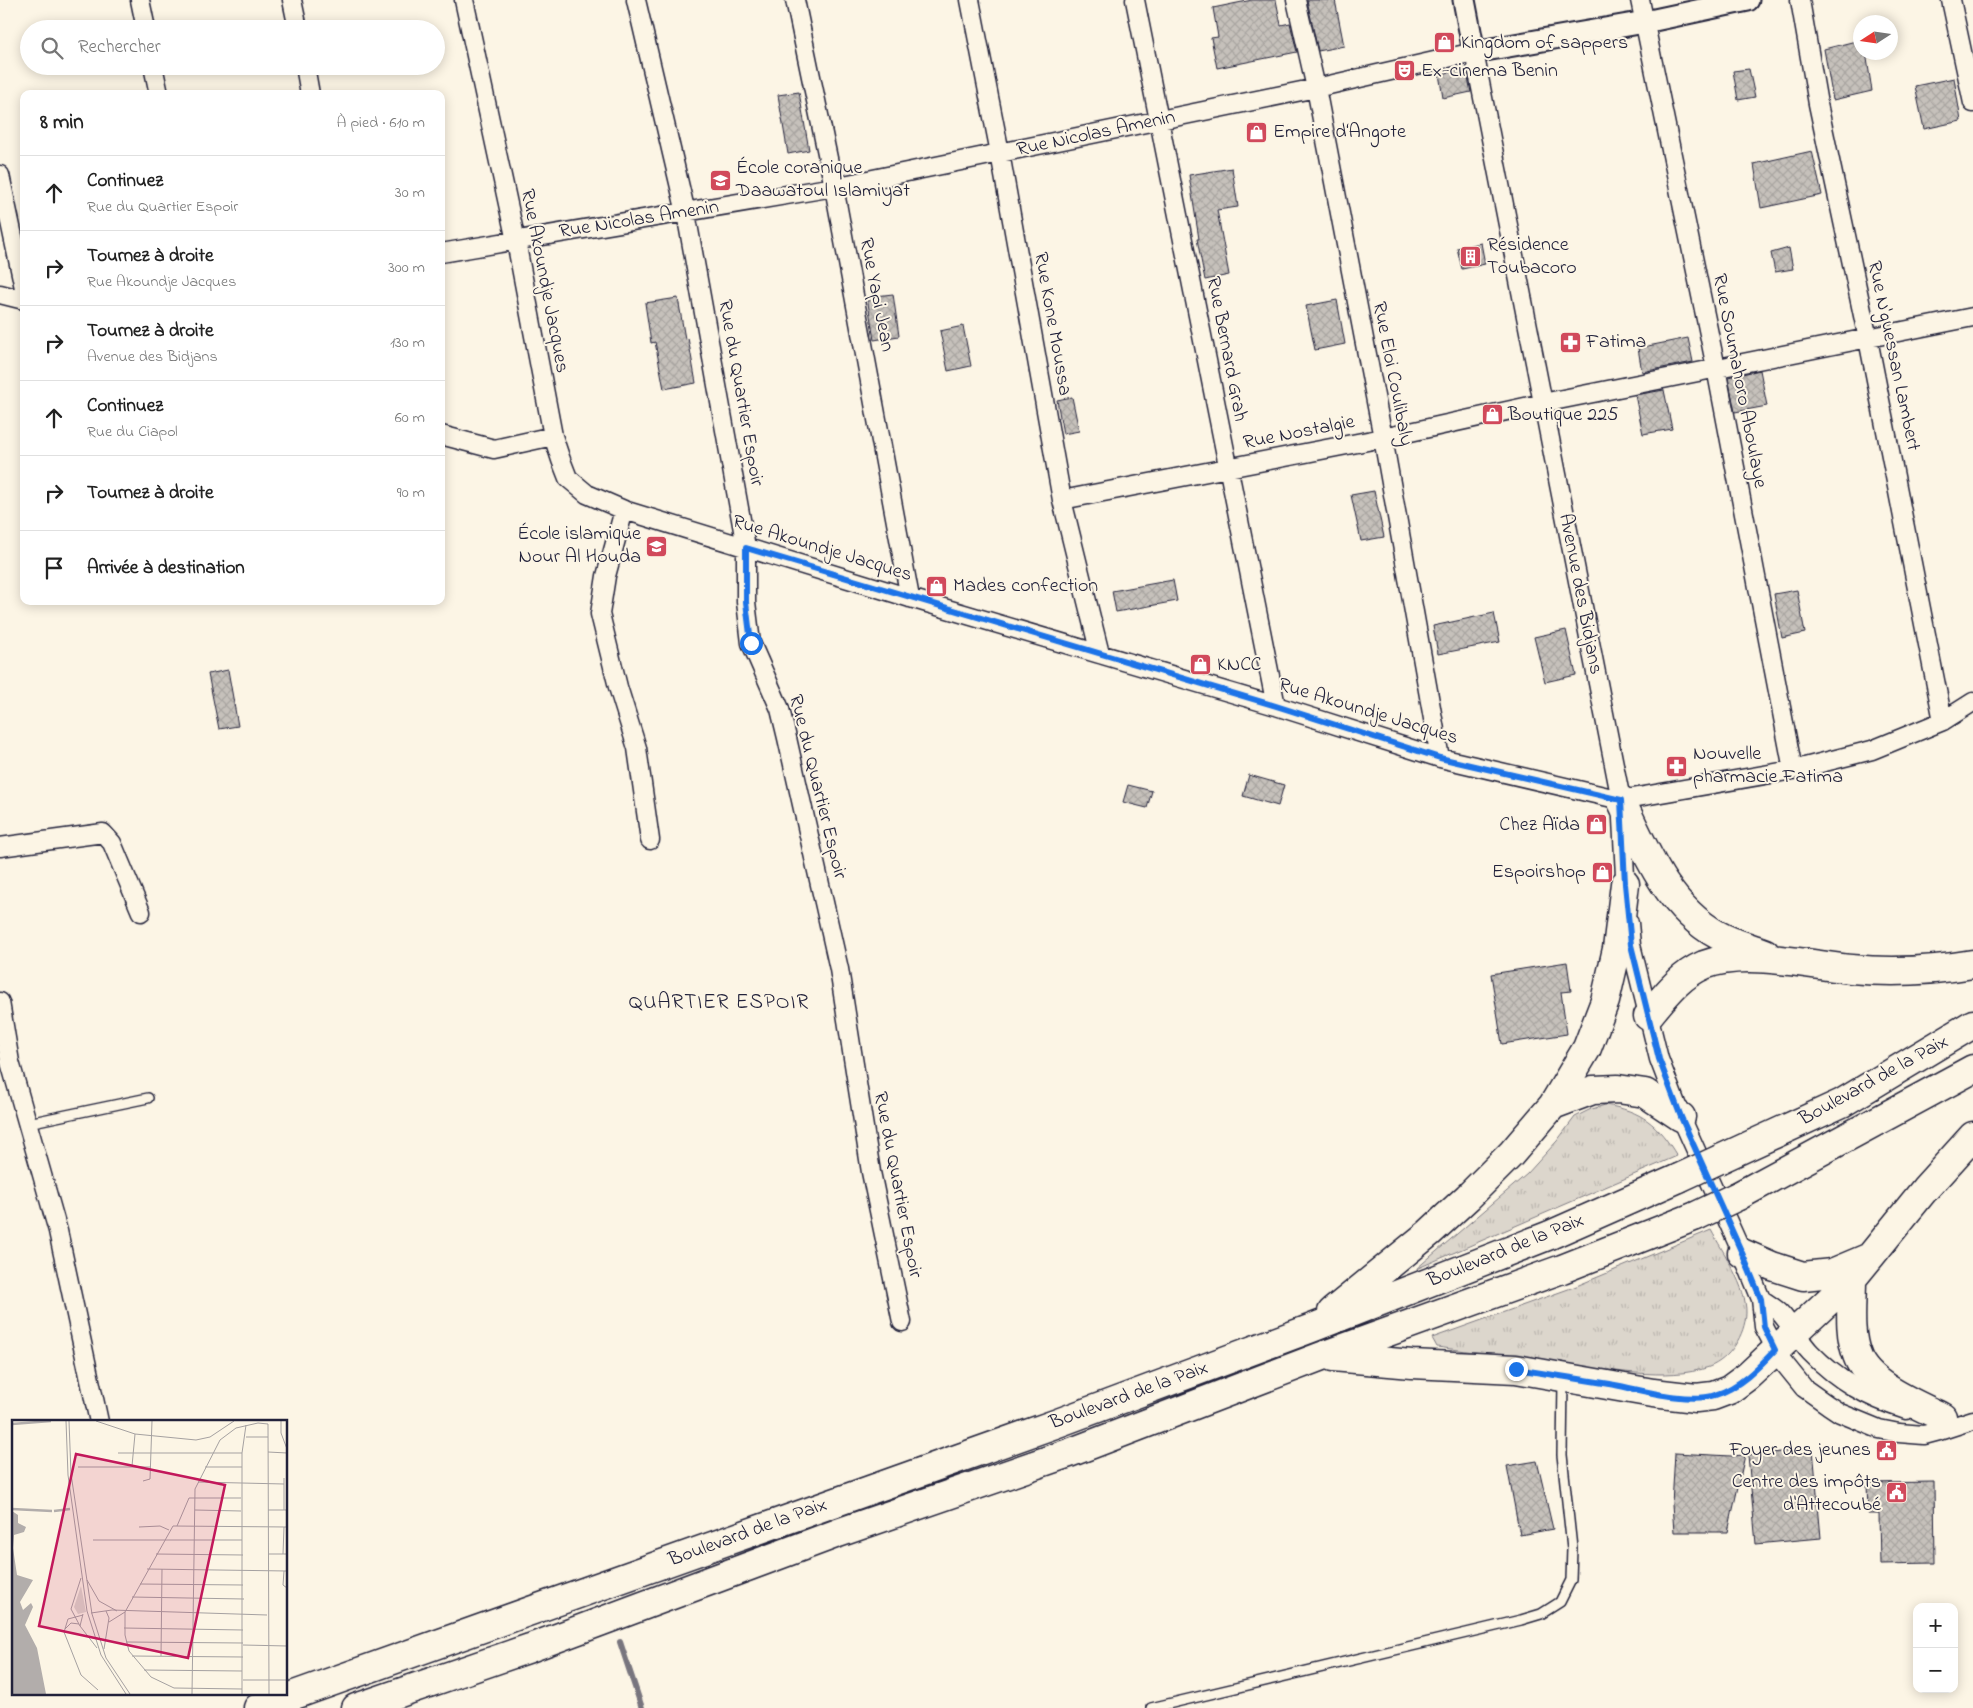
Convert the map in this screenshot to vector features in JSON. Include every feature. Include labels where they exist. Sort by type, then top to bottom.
[{"type":"main road","points":[[1621,800],[1645,850],[1671,894],[1719,936],[1783,960]]},
{"type":"main road","points":[[1312,1328],[1429,1233],[1468,1197],[1511,1154],[1552,1105],[1587,1048],[1605,1002],[1617,949],[1625,884]]},
{"type":"main road","points":[[1648,1016],[1673,987],[1690,972],[1723,959],[1783,960],[1851,969],[1906,972],[1973,964]]},
{"type":"main road","name":"Boulevard de la Paix","points":[[258,1708],[1055,1424],[1312,1328],[1550,1235],[1679,1178],[1715,1170],[1842,1103],[1973,1024]]},
{"type":"main road","name":"Boulevard de la Paix","points":[[356,1708],[530,1648],[838,1534],[1069,1453],[1322,1356],[1562,1270],[1696,1216],[1738,1196],[1973,1069]]},
{"type":"main road","points":[[1552,1105],[1593,1090],[1618,1089],[1645,1093],[1681,1117]]},
{"type":"main road","points":[[1322,1356],[1412,1364],[1516,1369],[1662,1394],[1696,1398],[1713,1396],[1729,1390],[1748,1376],[1852,1279],[1925,1189],[1973,1136]]},
{"type":"main road","points":[[1742,1253],[1772,1266],[1804,1276],[1832,1273],[1870,1257]]},
{"type":"main road","points":[[1852,1279],[1853,1340],[1857,1356],[1862,1365],[1876,1381],[1958,1420]]},
{"type":"street","points":[[140,0],[144,20]]},
{"type":"street","points":[[292,0],[296,20]]},
{"type":"street","name":"Rue Akoundje Jacques","points":[[464,0],[516,241],[553,436],[568,478],[587,494],[624,510],[746,548],[1276,706],[1440,758],[1621,800],[1793,770],[1872,750],[1943,721],[1973,702]]},
{"type":"street","name":"Rue du Quartier Espoir","points":[[636,0],[686,213],[746,548],[746,602],[751,643],[780,709],[790,748],[838,969],[871,1172],[902,1322]]},
{"type":"street","name":"Rue Yapi Jean","points":[[795,0],[834,187],[910,598]]},
{"type":"street","name":"Rue Kone Moussa","points":[[970,0],[1000,153],[1062,500],[1100,654]]},
{"type":"street","name":"Rue Bernard Grah","points":[[1135,0],[1276,706]]},
{"type":"street","name":"Rue Eloi Coulibaly","points":[[1296,0],[1316,88],[1383,438],[1440,758]]},
{"type":"street","name":"Avenue des Bidjans","points":[[1464,0],[1621,800],[1625,884],[1631,945],[1659,1059],[1681,1117],[1715,1170],[1742,1253],[1761,1299]]},
{"type":"street","name":"Rue Soumahoro Aboulaye","points":[[1640,0],[1716,368],[1793,770]]},
{"type":"street","name":"Rue Nicolas Amenin","points":[[445,252],[834,187],[1316,88],[1474,52],[1645,22],[1748,0]]},
{"type":"street","name":"Rue N'guessan Lambert","points":[[1800,0],[1818,104],[1868,339],[1943,721]]},
{"type":"street","points":[[1951,0],[1973,103]]},
{"type":"street","points":[[156,75],[158,90]]},
{"type":"street","points":[[307,75],[309,90]]},
{"type":"street","points":[[0,175],[20,269]]},
{"type":"street","points":[[0,294],[20,299]]},
{"type":"street","name":"Rue Nostalgie","points":[[1062,500],[1383,438],[1543,403],[1868,339],[1973,316]]},
{"type":"street","points":[[445,437],[494,449],[553,436]]},
{"type":"street","points":[[624,510],[606,576],[600,614],[618,687],[637,748],[650,840]]},
{"type":"street","points":[[0,848],[102,833],[112,843],[141,912]]},
{"type":"street","points":[[0,1002],[5,1062],[28,1123],[58,1231],[99,1420]]},
{"type":"street","points":[[1761,1299],[1764,1327],[1785,1342],[1810,1352],[1830,1371],[1853,1388],[1880,1402],[1912,1412],[1958,1420]]},
{"type":"street","points":[[1761,1299],[1781,1314],[1793,1376],[1818,1399],[1840,1413],[1879,1429],[1898,1433],[1924,1434],[1958,1420]]},
{"type":"lane","points":[[28,1123],[148,1098]]},
{"type":"lane","points":[[1152,1708],[1521,1620],[1541,1614],[1560,1602],[1571,1580],[1572,1548],[1562,1456],[1563,1377]]},
{"type":"green space","points":[[1605,1105],[1629,1111],[1648,1121],[1663,1135],[1677,1156],[1416,1269],[1527,1174],[1557,1141],[1575,1117]]},
{"type":"green space","points":[[1711,1230],[1739,1282],[1746,1313],[1743,1330],[1735,1345],[1724,1358],[1709,1367],[1675,1374],[1636,1373],[1437,1347],[1432,1338],[1574,1287]]},
{"type":"building","points":[[1252,0],[1276,0],[1281,25],[1290,23],[1297,52],[1217,68],[1211,38],[1218,37],[1213,8]]},
{"type":"building","points":[[1307,0],[1335,0],[1344,46],[1318,51]]},
{"type":"building","points":[[1853,42],[1853,60],[1867,60],[1872,91],[1833,100],[1824,49]]},
{"type":"building","points":[[1466,69],[1471,92],[1443,98],[1439,74]]},
{"type":"building","points":[[1749,69],[1755,97],[1738,100],[1733,71]]},
{"type":"building","points":[[1954,78],[1961,121],[1924,129],[1915,86]]},
{"type":"building","points":[[799,92],[809,150],[788,154],[778,95]]},
{"type":"building","points":[[1812,151],[1822,195],[1761,208],[1754,164]]},
{"type":"building","points":[[1232,168],[1238,207],[1217,210],[1229,275],[1205,280],[1197,239],[1199,239],[1189,175]]},
{"type":"building","name":"Résidence Toubacoro","points":[[1481,243],[1485,264],[1462,269],[1457,248]]},
{"type":"building","points":[[1789,248],[1793,269],[1775,272],[1771,253]]},
{"type":"building","points":[[893,294],[899,336],[874,340],[867,297]]},
{"type":"building","points":[[678,298],[685,339],[688,338],[696,383],[664,389],[655,342],[651,343],[645,303]]},
{"type":"building","points":[[1337,300],[1345,344],[1315,350],[1306,306]]},
{"type":"building","points":[[963,326],[971,366],[948,371],[940,331]]},
{"type":"building","points":[[1688,338],[1693,362],[1642,372],[1638,348]]},
{"type":"building","points":[[1760,370],[1767,406],[1735,412],[1728,377]]},
{"type":"building","points":[[1664,390],[1672,429],[1643,434],[1635,395]]},
{"type":"building","points":[[1072,397],[1079,431],[1063,434],[1057,400]]},
{"type":"building","points":[[1374,491],[1384,537],[1361,541],[1351,495]]},
{"type":"building","points":[[1173,580],[1177,601],[1116,612],[1112,591]]},
{"type":"building","points":[[1797,590],[1805,633],[1782,638],[1774,594]]},
{"type":"building","points":[[1494,613],[1500,642],[1438,654],[1433,626]]},
{"type":"building","points":[[1566,630],[1576,675],[1545,682],[1534,637]]},
{"type":"building","points":[[228,670],[238,726],[219,729],[208,674]]},
{"type":"building","points":[[1249,775],[1284,785],[1278,806],[1243,796]]},
{"type":"building","points":[[1128,785],[1152,791],[1147,808],[1123,802]]},
{"type":"building","points":[[1567,962],[1571,991],[1561,992],[1567,1034],[1502,1044],[1491,974]]},
{"type":"building","points":[[1813,1449],[1821,1538],[1756,1544],[1748,1455]]},
{"type":"building","points":[[1675,1453],[1745,1455],[1728,1532],[1674,1532],[1672,1504]]},
{"type":"building","points":[[1537,1461],[1553,1529],[1520,1535],[1507,1466]]},
{"type":"building","points":[[1934,1482],[1935,1563],[1880,1564],[1879,1514],[1868,1514],[1867,1483]]},
{"type":"waterway","points":[[620,1642],[642,1708]]},
{"type":"place","name":"Kingdom of sappers","points":[[1445,43]]},
{"type":"place","name":"Ex-cinema Benin","points":[[1405,71]]},
{"type":"place","name":"Empire d‘Angote","points":[[1257,132]]},
{"type":"place","name":"École coranique Daawatoul Islamiyat","points":[[720,180]]},
{"type":"place","name":"Résidence Toubacoro","points":[[1471,256]]},
{"type":"place","name":"Fatima","points":[[1570,342]]},
{"type":"place","name":"Boutique 225","points":[[1492,415]]},
{"type":"place","name":"École islamique Nour Al Houda","points":[[657,546]]},
{"type":"place","name":"Mades confection","points":[[937,586]]},
{"type":"place","name":"KNCC","points":[[1201,665]]},
{"type":"place","name":"Nouvelle pharmacie Fatima","points":[[1677,766]]},
{"type":"place","name":"Chez Aïda","points":[[1596,825]]},
{"type":"place","name":"Espoirshop","points":[[1602,872]]},
{"type":"place","name":"Foyer des jeunes","points":[[1887,1450]]},
{"type":"place","name":"Centre des impôts d'Attecoubé","points":[[1897,1493]]},
{"type":"district","name":"QUARTIER ESPOIR","points":[[719,1003]]},
{"type":"route","points":[[751,643],[746,602],[746,548],[1276,706],[1440,758],[1621,800],[1625,884],[1631,945],[1659,1059],[1681,1117],[1761,1299],[1764,1327],[1775,1350],[1748,1376],[1729,1390],[1713,1396],[1696,1398],[1653,1393],[1516,1369]]}]
